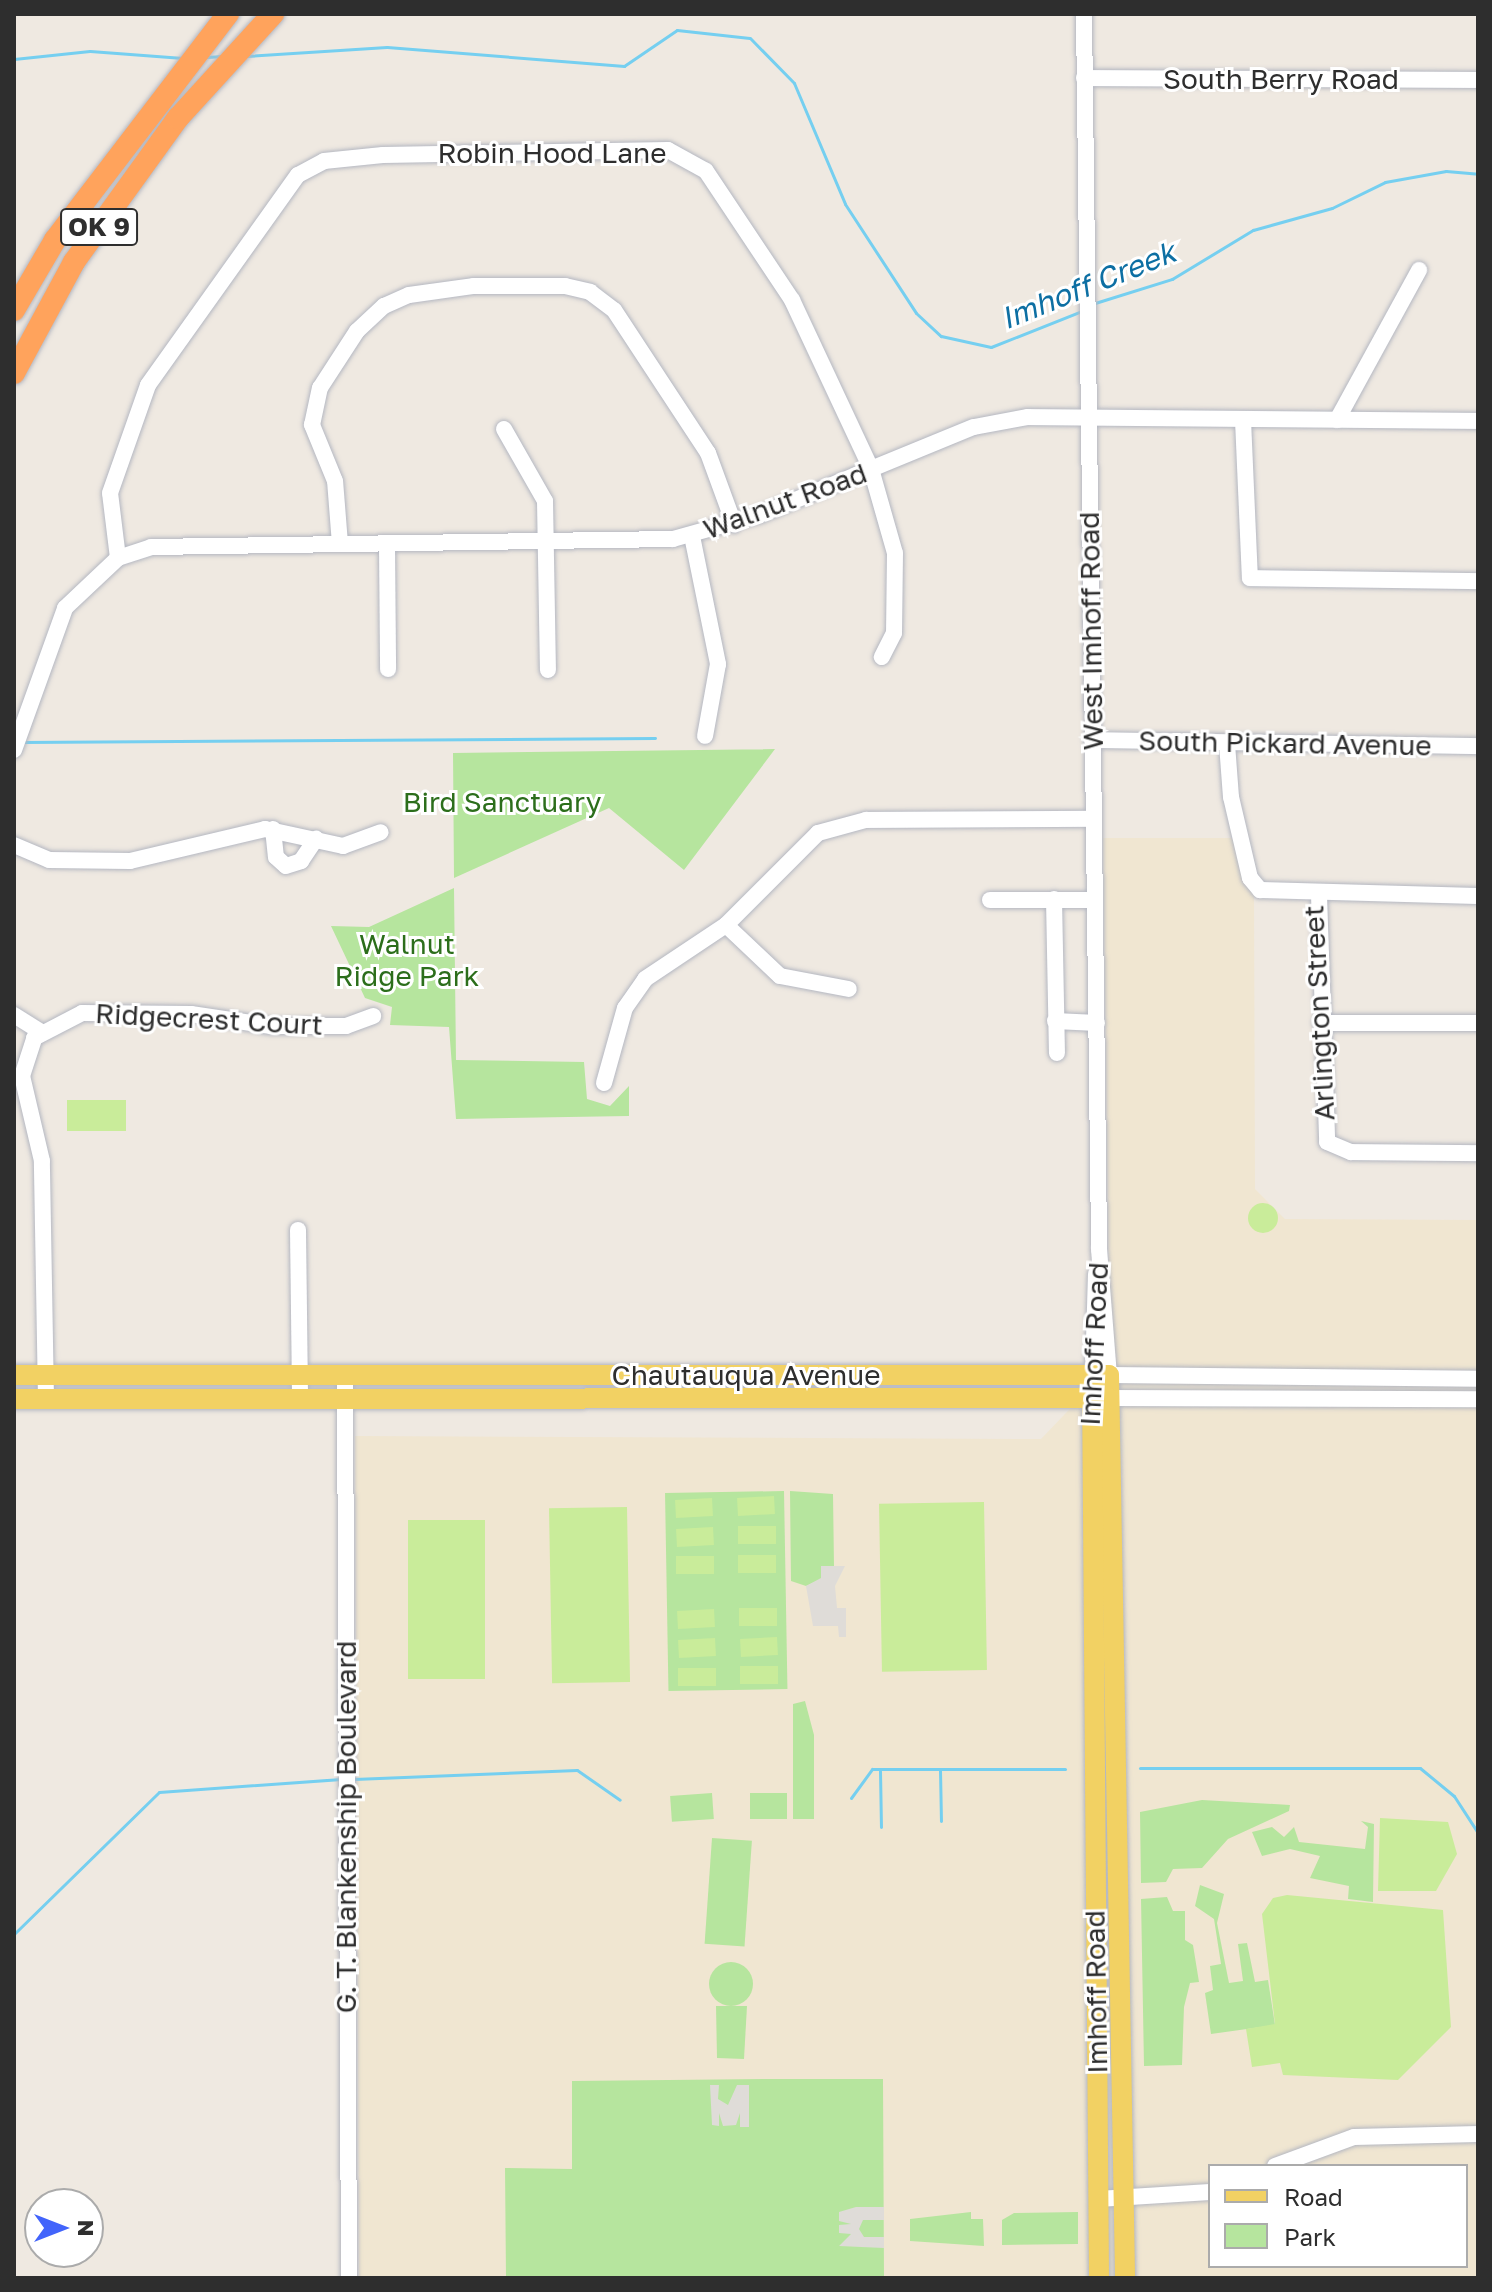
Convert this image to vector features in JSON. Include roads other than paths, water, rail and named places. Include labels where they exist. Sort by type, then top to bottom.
[{"type":"highway","name":"OK 9","points":[[14,310],[55,240],[228,14]]},
{"type":"highway","name":"OK 9","points":[[14,373],[74,262],[201,92],[273,14]]},
{"type":"main road","name":"Chautauqua Avenue","points":[[14,1375],[1101,1375]]},
{"type":"main road","name":"Imhoff Road","points":[[1099,2278],[1101,1375]]},
{"type":"main road","name":"Chautauqua Avenue","points":[[14,1399],[1100,1398]]},
{"type":"main road","name":"Imhoff Road","points":[[1100,1398],[1125,2278]]},
{"type":"street","name":"West Imhoff Road","points":[[1084,14],[1099,1249]]},
{"type":"street","name":"South Berry Road","points":[[1084,78],[1478,80]]},
{"type":"street","name":"Robin Hood Lane","points":[[118,558],[110,493],[148,385],[289,183],[340,158],[643,148],[689,159],[716,185],[792,300],[871,469],[895,553],[894,633],[882,657]]},
{"type":"street","points":[[1337,420],[1419,270]]},
{"type":"street","points":[[340,544],[335,481],[312,425],[320,388],[357,331],[384,306],[474,286],[565,286],[590,292],[614,310],[708,453],[734,524]]},
{"type":"street","name":"Walnut Road","points":[[14,750],[65,608],[118,558],[164,545],[548,545],[692,536],[734,524],[1006,419],[1478,421]]},
{"type":"street","points":[[1243,420],[1250,578],[1478,581]]},
{"type":"street","points":[[504,429],[544,495],[548,545],[548,670]]},
{"type":"street","points":[[692,536],[718,664],[705,736]]},
{"type":"street","points":[[387,545],[388,669]]},
{"type":"street","name":"South Pickard Avenue","points":[[1092,740],[1478,746]]},
{"type":"street","name":"Arlington Street","points":[[1227,744],[1250,878],[1271,894],[1319,895],[1321,1023],[1330,1145],[1351,1152],[1478,1153]]},
{"type":"street","points":[[604,1083],[625,1008],[645,979],[726,925],[797,847],[842,824],[1094,819]]},
{"type":"street","points":[[273,829],[276,857],[286,866],[301,861],[316,839]]},
{"type":"street","points":[[14,845],[49,860],[130,861],[273,829],[352,845],[381,832]]},
{"type":"street","points":[[1319,895],[1478,896]]},
{"type":"street","points":[[1054,899],[1057,1053]]},
{"type":"street","points":[[990,900],[1095,900]]},
{"type":"street","points":[[726,925],[780,976],[849,989]]},
{"type":"street","name":"Ridgecrest Court","points":[[40,1031],[82,1013],[191,1014],[271,1026],[346,1026],[373,1016]]},
{"type":"street","points":[[14,1015],[40,1031],[22,1076],[42,1161],[46,1399]]},
{"type":"street","points":[[1055,1021],[1097,1023]]},
{"type":"street","points":[[1321,1023],[1478,1023]]},
{"type":"street","points":[[298,1230],[300,1399]]},
{"type":"street","name":"Imhoff Road","points":[[1099,1249],[1101,1375]]},
{"type":"street","name":"Chautauqua Avenue","points":[[1101,1375],[1478,1379]]},
{"type":"street","name":"G. T. Blankenship Boulevard","points":[[345,1376],[349,2278]]},
{"type":"street","name":"Chautauqua Avenue","points":[[1100,1398],[1478,1399]]},
{"type":"street","points":[[1280,2164],[1354,2137],[1478,2134]]},
{"type":"street","points":[[1098,2199],[1208,2192]]},
{"type":"waterway","name":"Imhoff Creek","points":[[247,56],[387,47],[624,66],[677,30],[750,38],[794,83],[845,204],[916,313],[941,336],[991,347],[1082,311]]},
{"type":"waterway","name":"Imhoff Creek","points":[[14,59],[90,51],[183,58]]},
{"type":"waterway","name":"Imhoff Creek","points":[[207,57],[223,56]]},
{"type":"waterway","name":"Imhoff Creek","points":[[1095,303],[1172,279],[1253,230],[1332,208],[1385,182],[1446,171],[1478,174]]},
{"type":"waterway","points":[[23,742],[655,738]]},
{"type":"waterway","points":[[1140,1768],[1420,1768],[1454,1796],[1478,1833]]},
{"type":"waterway","points":[[851,1798],[872,1769],[1065,1769]]},
{"type":"waterway","points":[[354,1779],[577,1770],[620,1800]]},
{"type":"waterway","points":[[940,1770],[941,1821]]},
{"type":"waterway","points":[[880,1771],[881,1827]]},
{"type":"waterway","points":[[14,1934],[159,1792],[342,1779]]},
{"type":"park label","name":"Bird Sanctuary","points":[[502,802]]},
{"type":"park label","name":"Walnut Ridge Park","points":[[407,960]]}]
